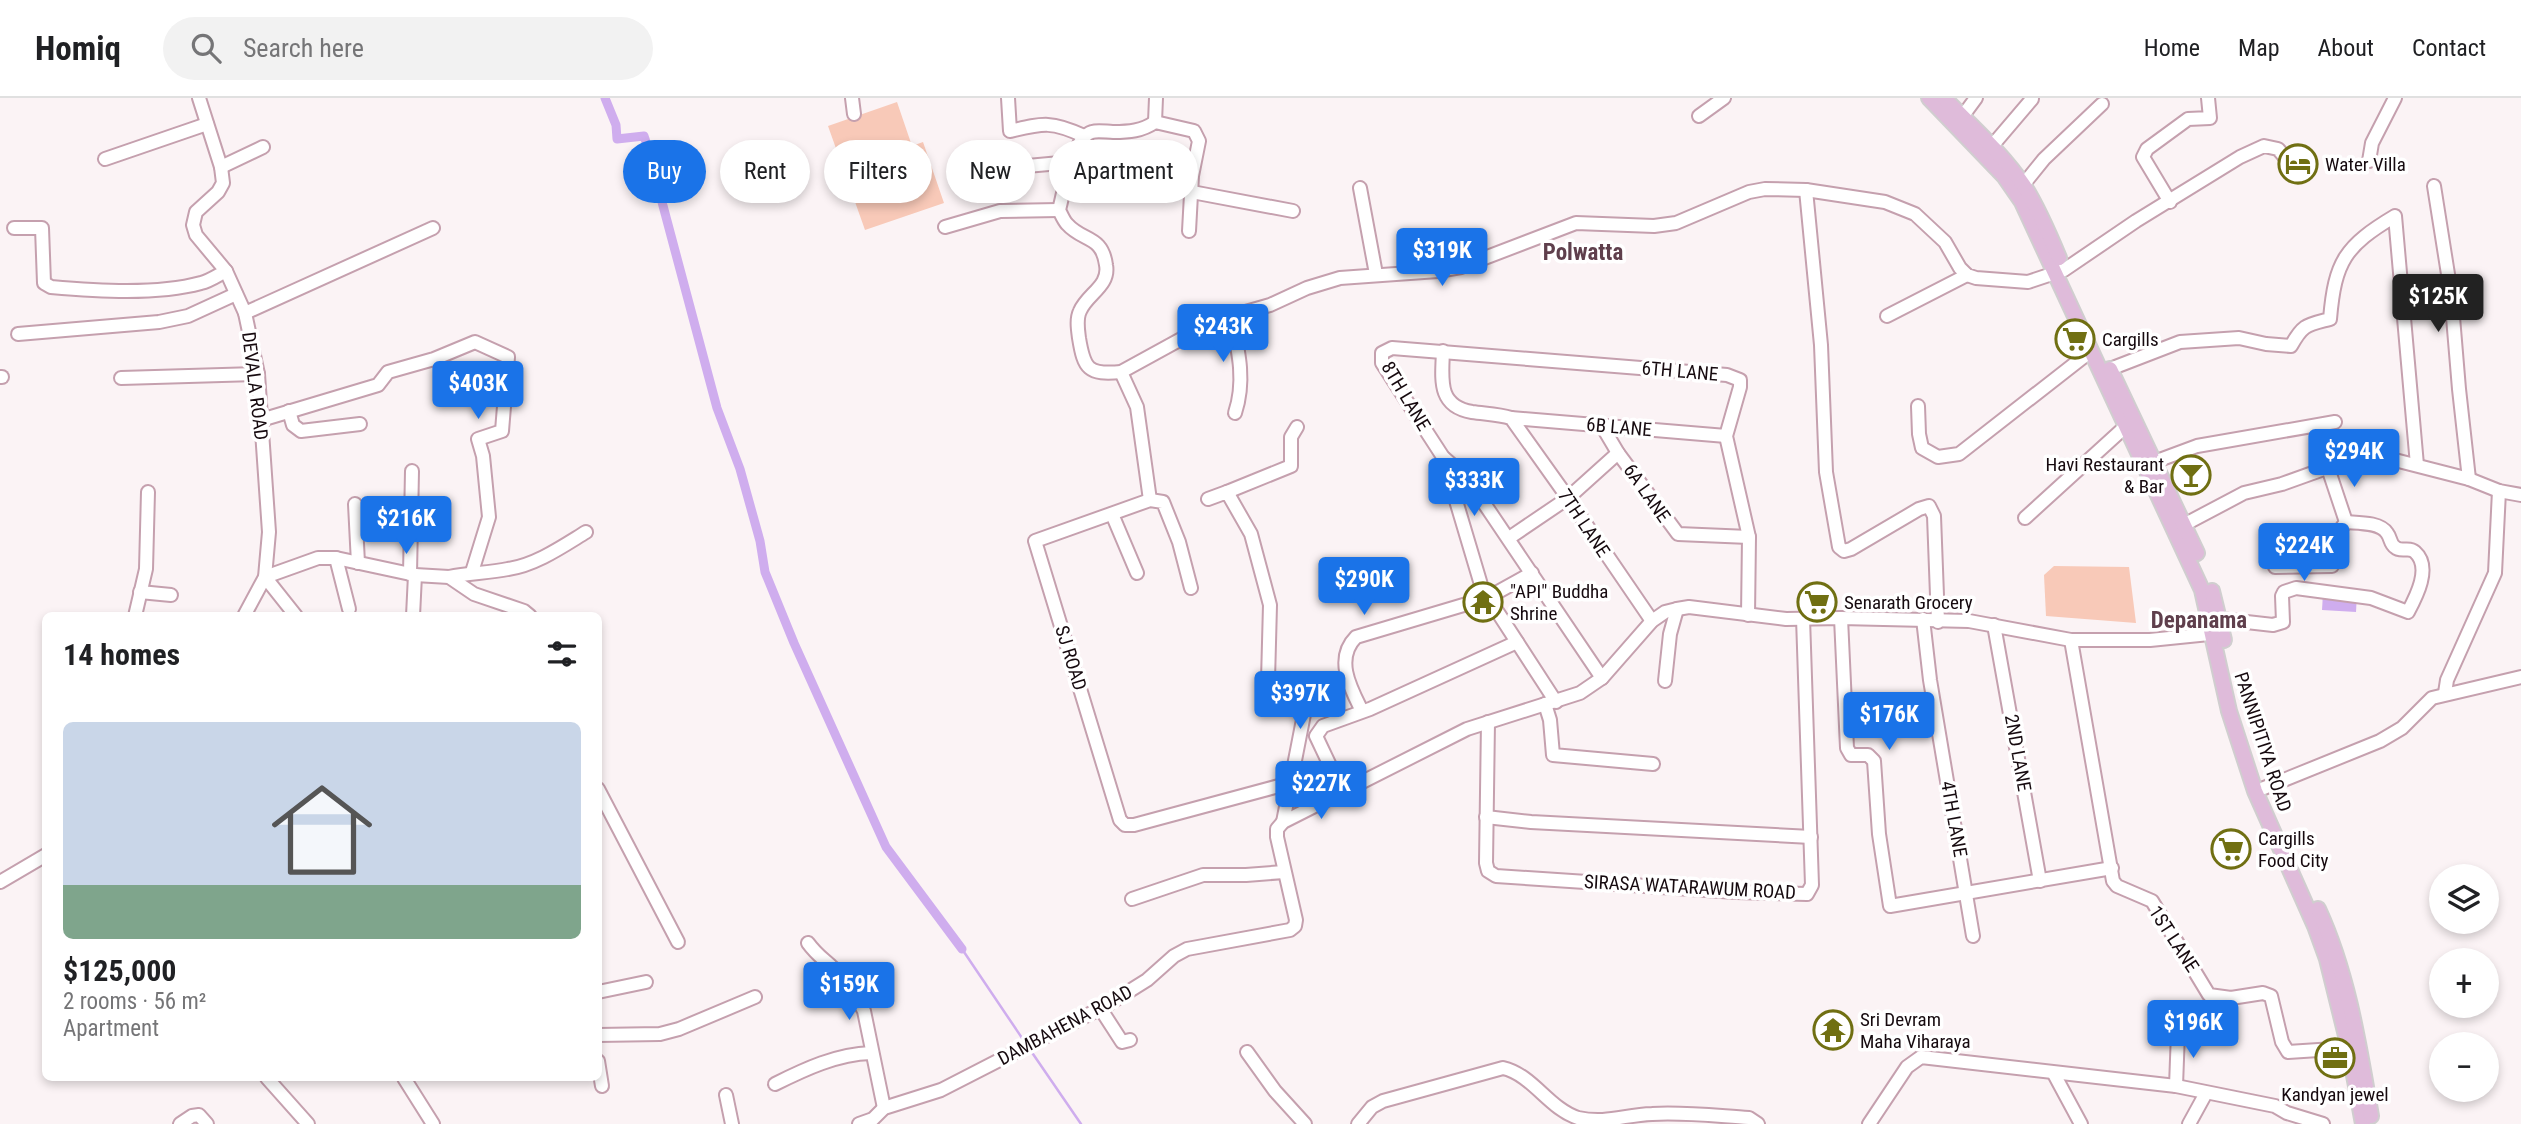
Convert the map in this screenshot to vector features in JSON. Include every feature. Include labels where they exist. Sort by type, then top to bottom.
[{"type":"main road","name":"PANNIPITIYA ROAD","points":[[1929,98],[2004,176],[2022,202],[2060,272],[2154,462],[2218,629],[2237,708],[2264,788],[2326,926],[2346,989],[2359,1043],[2372,1124]]},
{"type":"main road","name":"PANNIPITIYA ROAD","points":[[1944,98],[1992,146],[2023,186],[2043,221],[2091,351],[2125,427],[2180,526]]},
{"type":"main road","name":"PANNIPITIYA ROAD","points":[[2218,629],[2229,711],[2255,791],[2327,959],[2349,1048],[2363,1124]]},
{"type":"street","points":[[199,98],[220,167],[263,147]]},
{"type":"street","points":[[852,98],[854,114]]},
{"type":"street","points":[[1008,98],[1010,131],[1049,123],[1084,136]]},
{"type":"street","points":[[1155,122],[1156,98]]},
{"type":"street","points":[[1699,116],[1724,98]]},
{"type":"street","points":[[1962,117],[1976,98]]},
{"type":"street","points":[[2170,202],[2143,157],[2147,149],[2188,119],[2210,118],[2208,98]]},
{"type":"street","points":[[2369,161],[2372,143],[2395,98]]},
{"type":"street","points":[[1992,146],[2032,99]]},
{"type":"street","points":[[2023,186],[2044,159],[2102,104]]},
{"type":"street","points":[[1081,140],[1092,132],[1130,132],[1146,128],[1155,122],[1194,131],[1199,141],[1198,146]]},
{"type":"street","points":[[105,159],[207,124]]},
{"type":"street","points":[[1061,203],[1059,210],[1067,225],[1097,243],[1102,249],[1107,267],[1106,277],[1080,310],[1078,325],[1083,360],[1093,371],[1106,373],[1121,372],[1214,321],[1270,305],[1307,288],[1340,278],[1461,267],[1576,223],[1654,226],[1676,223],[1749,192],[1765,189],[1807,190],[1885,202],[1915,214],[1945,242],[1967,275],[2028,282],[2060,272],[2136,221],[2240,157],[2264,146],[2278,149],[2290,163]]},
{"type":"street","name":"DEVALA ROAD","points":[[220,167],[223,176],[222,188],[195,212],[193,219],[196,235],[226,271],[245,313],[258,374],[269,532],[265,577],[246,612]]},
{"type":"street","points":[[2434,186],[2451,293],[2469,479]]},
{"type":"street","points":[[1360,188],[1376,274]]},
{"type":"street","points":[[1807,190],[1821,345],[1826,472],[1839,547],[1844,551],[1851,549],[1919,509],[1929,506],[1934,516],[1938,622]]},
{"type":"street","points":[[1198,193],[1293,211]]},
{"type":"street","points":[[1189,231],[1191,203]]},
{"type":"street","points":[[945,227],[1000,211],[1059,210]]},
{"type":"street","points":[[2109,369],[2180,342],[2239,338],[2291,346],[2306,325],[2330,319],[2339,267],[2350,250],[2368,232],[2395,216],[2417,466]]},
{"type":"street","points":[[14,228],[41,229],[44,283],[51,287],[130,290],[176,288],[203,283],[226,271]]},
{"type":"street","points":[[245,313],[433,228]]},
{"type":"street","points":[[1887,316],[1967,275]]},
{"type":"street","points":[[18,334],[159,322],[188,316],[236,294]]},
{"type":"street","points":[[1231,316],[1242,376],[1241,395],[1235,413]]},
{"type":"street","points":[[261,420],[378,385],[388,372],[434,359],[474,342],[508,358],[502,431],[478,439],[483,456],[489,517],[472,572]]},
{"type":"street","name":"6TH LANE","points":[[1382,353],[1392,348],[1443,351],[1735,376],[1740,380],[1740,387],[1726,436],[1749,537],[1748,615]]},
{"type":"street","points":[[1443,351],[1444,391],[1448,401],[1471,412],[1511,418]]},
{"type":"street","points":[[1918,406],[1922,448],[1938,457],[1959,454],[2091,351]]},
{"type":"street","name":"8TH LANE","points":[[1382,353],[1382,363],[1443,457],[1466,478],[1602,678]]},
{"type":"street","points":[[1121,372],[1137,407],[1150,500],[1163,502],[1179,542],[1191,588]]},
{"type":"street","points":[[121,378],[258,374]]},
{"type":"street","points":[[289,411],[293,425],[301,431],[360,424]]},
{"type":"street","name":"6B LANE","points":[[1511,418],[1726,436]]},
{"type":"street","name":"7TH LANE","points":[[1511,418],[1652,621]]},
{"type":"street","points":[[2154,462],[2197,446],[2334,422]]},
{"type":"street","name":"6A LANE","points":[[1602,426],[1618,453],[1678,534],[1749,537]]},
{"type":"street","points":[[1208,499],[1291,466],[1291,438],[1297,427]]},
{"type":"street","points":[[2025,518],[2125,427]]},
{"type":"street","points":[[1509,538],[1569,498],[1618,453]]},
{"type":"street","points":[[2180,526],[2244,493],[2282,484],[2360,456],[2387,457],[2469,479],[2499,491],[2521,495]]},
{"type":"street","points":[[1443,457],[1487,598],[1517,642],[1550,703],[1553,755],[1653,764]]},
{"type":"street","points":[[2328,468],[2346,522]]},
{"type":"street","points":[[412,471],[413,612]]},
{"type":"street","points":[[2445,693],[2447,680],[2495,573],[2499,491]]},
{"type":"street","points":[[136,612],[146,569],[148,492]]},
{"type":"street","points":[[1227,492],[1251,534],[1270,605],[1268,680],[1296,685],[1304,690],[1307,699],[1283,822]]},
{"type":"street","name":"SJ ROAD","points":[[1150,500],[1035,541],[1120,820],[1125,825],[1134,825],[1290,783]]},
{"type":"street","points":[[355,504],[358,563]]},
{"type":"street","points":[[1112,514],[1137,573]]},
{"type":"street","points":[[2275,567],[2332,566],[2334,538],[2346,522]]},
{"type":"street","points":[[1132,899],[1203,875],[1284,872],[1277,837],[1277,829],[1283,822],[1467,729],[1580,693],[1602,678],[1652,621],[1665,612],[1689,607],[1786,619],[1969,621],[2071,640],[2150,640],[2283,622],[2282,596],[2284,592],[2296,588],[2371,598],[2408,612],[2422,585],[2420,561],[2416,553],[2393,546],[2388,533],[2382,528],[2346,522]]},
{"type":"street","points":[[293,612],[265,577],[318,558],[336,558],[412,574],[449,577],[510,569],[553,552],[586,532]]},
{"type":"street","points":[[336,558],[349,609]]},
{"type":"street","points":[[1362,712],[1348,681],[1345,664],[1350,643],[1356,637],[1487,598],[1532,573]]},
{"type":"street","points":[[449,577],[474,594],[525,612]]},
{"type":"street","points":[[140,592],[171,595]]},
{"type":"street","points":[[1665,681],[1670,634],[1676,610]]},
{"type":"street","name":"SIRASA WATARAWUM ROAD","points":[[1488,722],[1486,863],[1488,871],[1496,876],[1736,892],[1807,894],[1812,885],[1803,618]]},
{"type":"street","points":[[1841,618],[1847,748],[1851,755],[1868,755],[1874,761],[1879,834],[1890,906],[2112,868]]},
{"type":"street","name":"4TH LANE","points":[[1923,619],[1930,680],[1973,936]]},
{"type":"street","name":"2ND LANE","points":[[1994,625],[2040,881]]},
{"type":"street","name":"1ST LANE","points":[[2071,640],[2113,881],[2117,886],[2152,901],[2209,995],[2231,998],[2263,993],[2271,996],[2282,1042],[2288,1052],[2349,1048]]},
{"type":"street","points":[[1342,791],[1316,736],[1323,726],[1362,712],[1517,642]]},
{"type":"street","points":[[2264,788],[2380,741],[2402,727],[2432,698],[2521,677]]},
{"type":"street","points":[[602,797],[678,942]]},
{"type":"street","points":[[1486,817],[1531,822],[1811,837]]},
{"type":"street","points":[[0,882],[42,857]]},
{"type":"street","name":"DAMBAHENA ROAD","points":[[859,1124],[874,1121],[884,1108],[941,1090],[1100,1008],[1147,980],[1186,949],[1290,930],[1295,926],[1296,920],[1284,872]]},
{"type":"street","points":[[808,943],[817,957],[832,967],[858,998],[864,1012],[884,1108]]},
{"type":"street","points":[[602,991],[646,982]]},
{"type":"street","points":[[602,1035],[660,1034],[679,1029],[755,997]]},
{"type":"street","points":[[1100,1008],[1122,1042],[1130,1040]]},
{"type":"street","points":[[2176,1086],[2178,1032]]},
{"type":"street","points":[[1247,1052],[1305,1124]]},
{"type":"street","points":[[775,1084],[809,1066],[858,1053],[871,1053]]},
{"type":"street","points":[[1869,1124],[1908,1067],[1922,1058],[2176,1086],[2275,1106],[2287,1113],[2323,1124]]},
{"type":"street","points":[[1358,1124],[1372,1107],[1383,1101],[1503,1068],[1513,1070],[1525,1078],[1552,1103],[1575,1117],[1601,1123],[1650,1119],[1749,1118],[1758,1124]]},
{"type":"street","points":[[2054,1074],[2081,1124]]},
{"type":"street","points":[[270,1081],[308,1124]]},
{"type":"street","points":[[406,1081],[433,1124]]},
{"type":"street","points":[[601,1081],[602,1086]]},
{"type":"street","points":[[2189,1124],[2206,1093]]},
{"type":"street","points":[[726,1095],[732,1124]]},
{"type":"street","points":[[180,1124],[199,1115],[207,1124]]},
{"type":"shaded area","points":[[897,102],[910,140],[833,140],[828,126]]},
{"type":"shaded area","points":[[932,168],[944,203],[865,230],[855,203],[932,203]]},
{"type":"shaded area","points":[[2054,566],[2129,567],[2136,623],[2046,616],[2044,575]]},
{"type":"shaded area","points":[[2323,593],[2357,594],[2356,612],[2322,610]]},
{"type":"waterway","points":[[605,98],[616,125],[617,139],[644,136],[717,408],[740,469],[760,541],[765,572],[794,643],[886,847],[962,949]]},
{"type":"waterway","points":[[962,949],[1024,1041]]},
{"type":"waterway","points":[[1033,1054],[1081,1124]]},
{"type":"place","name":"Water Villa","points":[[2298,164]]},
{"type":"place","name":"Cargills","points":[[2075,339]]},
{"type":"place","name":"Havi Restaurant & Bar","points":[[2191,475]]},
{"type":"place","name":"\"API\" Buddha Shrine","points":[[1483,602]]},
{"type":"place","name":"Senarath Grocery","points":[[1817,602]]},
{"type":"place","name":"Cargills Food City","points":[[2231,849]]},
{"type":"place","name":"Sri Devram Maha Viharaya","points":[[1833,1030]]},
{"type":"place","name":"Kandyan jewel","points":[[2335,1058]]},
{"type":"district","name":"Polwatta","points":[[1583,252]]},
{"type":"district","name":"Depanama","points":[[2199,620]]}]
